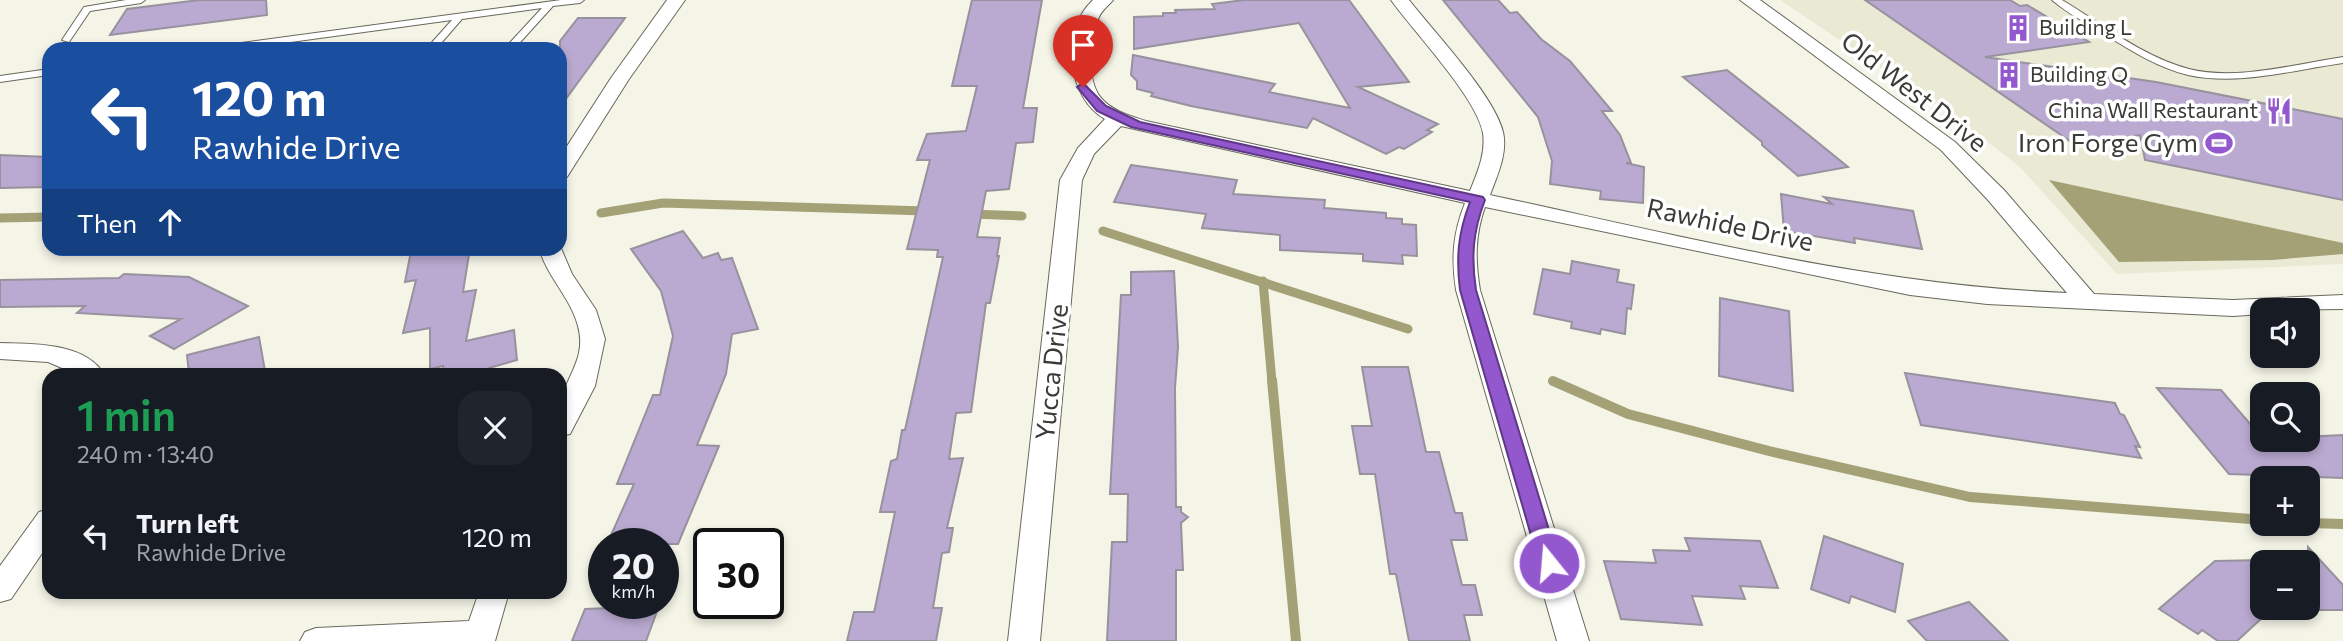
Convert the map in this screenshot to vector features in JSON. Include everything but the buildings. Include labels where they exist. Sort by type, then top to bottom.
[{"type":"street","points":[[567,162],[620,78],[676,0]]},
{"type":"street","points":[[1104,0],[1096,3],[1089,13],[1081,73],[1083,87],[1092,101],[1117,118]]},
{"type":"street","points":[[1400,0],[1486,114],[1493,132],[1494,152],[1466,229],[1464,265],[1468,290],[1573,641]]},
{"type":"street","name":"Old West Drive","points":[[1749,0],[1948,146],[1996,195],[2088,303]]},
{"type":"street","name":"Rawhide Drive","points":[[1117,118],[1156,130],[1478,200],[1863,280],[1987,297],[2088,303],[2233,308],[2343,302]]},
{"type":"street","name":"Yucca Drive","points":[[1024,641],[1071,180],[1085,152],[1117,118]]},
{"type":"street","points":[[554,256],[562,283],[585,312],[592,334],[590,358],[582,385],[567,414]]},
{"type":"street","points":[[0,351],[41,354],[71,361],[82,368]]},
{"type":"street","points":[[0,590],[42,530]]},
{"type":"street","points":[[316,641],[480,637],[492,599]]},
{"type":"lane","points":[[66,40],[87,9],[141,0]]},
{"type":"lane","points":[[270,42],[580,0]]},
{"type":"lane","points":[[2056,0],[2165,64],[2188,72],[2227,74],[2343,60]]},
{"type":"lane","points":[[515,42],[550,4]]},
{"type":"lane","points":[[437,42],[460,16]]},
{"type":"lane","points":[[0,88],[4,78],[42,73]]},
{"type":"shaded area","points":[[1780,0],[2343,0],[2343,264],[2117,274],[2020,167],[1959,120]]},
{"type":"shaded area","points":[[2049,180],[2343,243],[2343,254],[2272,260],[2119,262]]},
{"type":"waterway","points":[[601,213],[663,203],[926,211]]},
{"type":"waterway","points":[[971,214],[1022,216]]},
{"type":"waterway","points":[[0,218],[42,217]]},
{"type":"waterway","points":[[1103,231],[1263,282]]},
{"type":"waterway","points":[[1263,282],[1408,329]]},
{"type":"waterway","points":[[1263,282],[1272,382]]},
{"type":"waterway","points":[[1272,380],[1296,641]]},
{"type":"waterway","points":[[1553,381],[1628,414],[1769,451],[1970,497],[2250,519]]},
{"type":"waterway","points":[[2320,523],[2343,524]]},
{"type":"place","name":"Building L","points":[[2018,28]]},
{"type":"place","name":"Building Q","points":[[2009,75]]},
{"type":"place","name":"China Wall Restaurant","points":[[2279,111]]},
{"type":"place","name":"Iron Forge Gym","points":[[2219,143]]},
{"type":"route","points":[[1083,87],[1092,101],[1117,118],[1136,125],[1478,200],[1466,229],[1464,265],[1468,290],[1549,563]]}]
